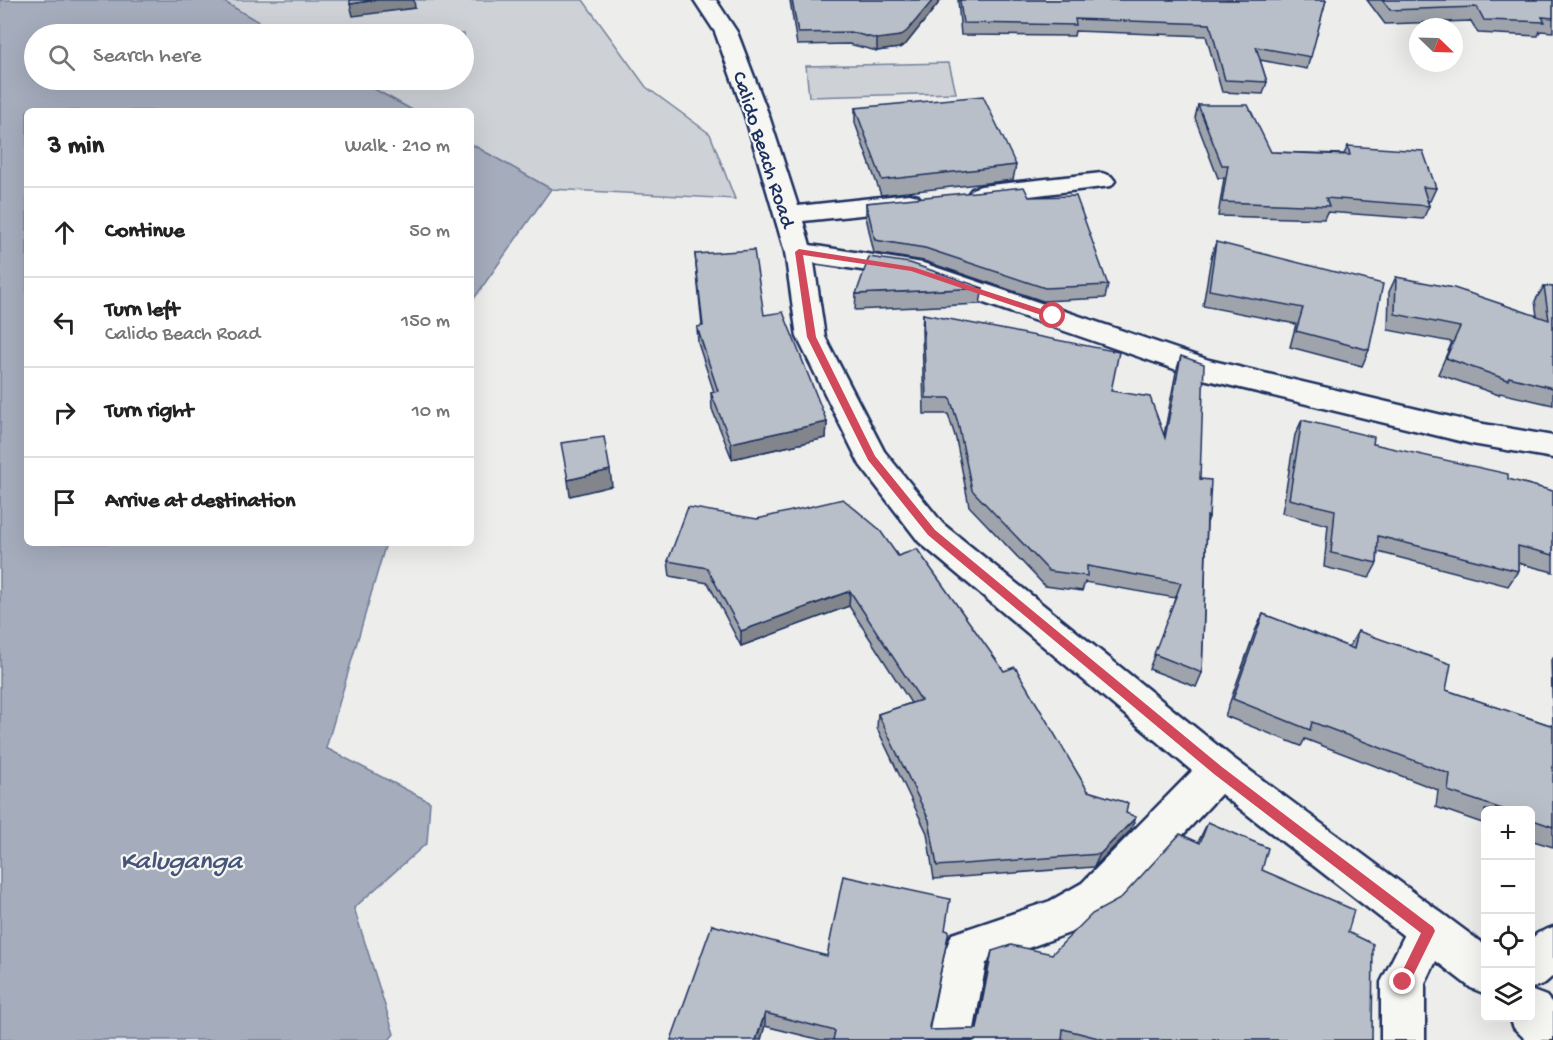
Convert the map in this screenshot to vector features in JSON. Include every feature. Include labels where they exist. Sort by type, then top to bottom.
[{"type":"street","name":"Calido Beach Road","points":[[705,0],[726,32],[757,116],[799,252],[811,337],[871,457],[931,533],[1218,770],[1481,970]]},
{"type":"street","points":[[787,215],[1102,181]]},
{"type":"street","points":[[799,252],[913,269],[1203,369],[1472,433],[1553,447]]},
{"type":"street","points":[[950,1040],[966,949],[1060,918],[1097,897],[1218,770]]},
{"type":"street","points":[[1403,1040],[1403,982],[1428,931]]},
{"type":"street","points":[[1535,964],[1553,948]]},
{"type":"street","points":[[1535,1017],[1553,1036]]},
{"type":"shaded area","points":[[221,0],[583,0],[646,87],[710,134],[735,199],[551,189],[474,146],[474,108],[409,108],[376,90],[474,90],[474,24],[262,24]]},
{"type":"shaded area","points":[[949,63],[956,93],[809,97],[806,66]]},
{"type":"water","name":"Kaluganga","points":[[0,0],[221,0],[262,24],[24,24],[24,90],[376,90],[409,108],[24,108],[24,546],[385,546],[326,748],[430,802],[427,843],[354,908],[394,1034],[389,1040],[0,1040]]},
{"type":"water","points":[[474,146],[551,189],[474,299]]},
{"type":"building","points":[[350,0],[376,0],[350,4]]},
{"type":"building","points":[[792,0],[933,0],[900,36],[877,39],[850,32],[798,33]]},
{"type":"building","points":[[960,0],[1326,0],[1311,57],[1256,47],[1267,82],[1225,80],[1210,24],[1075,19],[1076,25],[963,23]]},
{"type":"building","points":[[1382,0],[1553,0],[1553,18],[1542,17],[1545,22],[1484,20],[1477,7],[1390,10]]},
{"type":"building","points":[[983,96],[1016,165],[882,180],[855,108]]},
{"type":"building","points":[[1198,105],[1248,105],[1271,152],[1350,155],[1348,146],[1423,151],[1436,188],[1423,187],[1429,206],[1326,198],[1329,206],[1222,202],[1228,165],[1222,165]]},
{"type":"building","points":[[1024,187],[1029,197],[1076,196],[1108,285],[1045,288],[925,248],[875,240],[866,203]]},
{"type":"building","points":[[1216,242],[1383,284],[1369,350],[1296,331],[1303,308],[1209,290]]},
{"type":"building","points":[[754,250],[764,315],[783,312],[827,422],[731,443],[711,393],[718,391],[697,327],[703,326],[695,254]]},
{"type":"building","points":[[869,257],[910,263],[983,288],[856,294]]},
{"type":"building","points":[[1396,277],[1454,288],[1549,320],[1544,286],[1553,287],[1553,388],[1509,377],[1508,380],[1446,358],[1460,327],[1395,314]]},
{"type":"building","points":[[923,314],[1119,352],[1111,391],[1150,397],[1165,438],[1181,356],[1204,364],[1200,479],[1211,480],[1209,517],[1207,516],[1202,673],[1154,654],[1181,583],[1087,566],[1087,576],[1049,571],[972,490],[958,423],[950,398],[926,398]]},
{"type":"building","points":[[1302,420],[1374,437],[1373,444],[1508,474],[1508,479],[1553,491],[1553,555],[1518,546],[1518,571],[1378,536],[1377,563],[1331,553],[1335,510],[1289,499]]},
{"type":"building","points":[[604,437],[610,470],[568,480],[561,443]]},
{"type":"building","points":[[843,499],[879,529],[898,556],[917,549],[1004,671],[1015,667],[1088,791],[1128,803],[1126,813],[1136,817],[1100,854],[937,866],[929,820],[878,714],[921,700],[850,591],[741,631],[707,568],[668,561],[688,507],[757,519]]},
{"type":"building","points":[[1263,614],[1354,649],[1358,631],[1451,664],[1446,690],[1553,726],[1553,827],[1535,821],[1535,806],[1493,806],[1448,791],[1450,774],[1312,722],[1310,730],[1233,699]]},
{"type":"building","points":[[1208,822],[1268,848],[1262,870],[1354,910],[1348,932],[1373,944],[1372,1040],[1106,1040],[1063,1029],[1062,1040],[833,1040],[835,1031],[765,1013],[756,1040],[671,1040],[712,925],[827,956],[843,876],[950,899],[945,930],[949,931],[929,1027],[931,1030],[977,1029],[992,951],[1011,945],[1052,954],[1092,914],[1120,899],[1180,834],[1200,843]]},
{"type":"route","points":[[1053,316],[913,269],[799,252],[811,337],[871,457],[931,533],[1218,770],[1428,931],[1403,982]]}]
